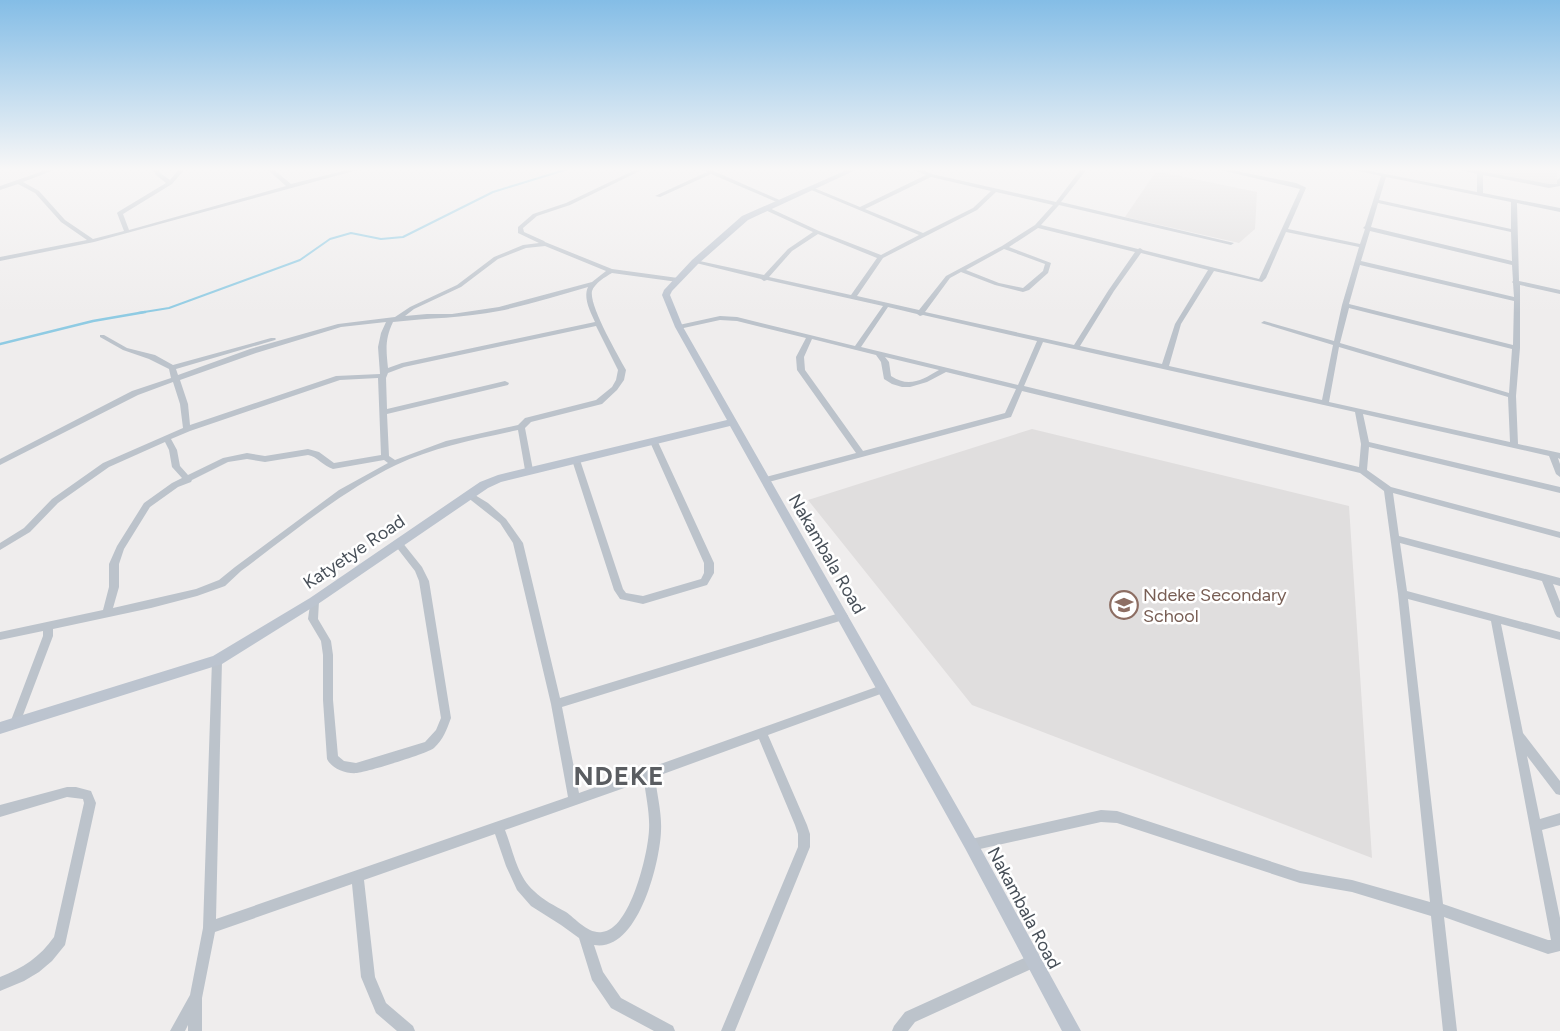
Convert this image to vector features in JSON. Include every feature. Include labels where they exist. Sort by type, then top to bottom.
[{"type":"main road","name":"Nakambala Road","points":[[747,217],[731,228],[695,262],[668,290],[666,296],[679,327],[764,480],[843,616],[1072,1031]]},
{"type":"main road","name":"Katyetye Road","points":[[0,728],[217,660],[314,601],[470,495],[498,479],[732,422]]},
{"type":"street","points":[[60,217],[92,241]]},
{"type":"street","points":[[122,217],[127,232]]},
{"type":"street","points":[[0,258],[92,241],[179,217]]},
{"type":"street","points":[[532,217],[520,227],[521,233],[611,271],[678,280]]},
{"type":"street","points":[[785,217],[881,257]]},
{"type":"street","points":[[880,217],[923,235]]},
{"type":"street","points":[[852,297],[881,257],[959,217]]},
{"type":"street","points":[[920,314],[948,277],[1004,247],[1037,226],[1045,217]]},
{"type":"street","points":[[1116,217],[1231,243]]},
{"type":"street","points":[[1037,226],[1260,281],[1291,217]]},
{"type":"street","points":[[1325,403],[1330,369],[1338,343],[1345,305],[1370,217]]},
{"type":"street","points":[[1450,217],[1514,231]]},
{"type":"street","points":[[1514,217],[1517,300],[1512,396],[1514,445]]},
{"type":"street","points":[[1366,228],[1516,264]]},
{"type":"street","points":[[1285,230],[1361,246]]},
{"type":"street","points":[[764,279],[790,250],[817,232]]},
{"type":"street","points":[[385,457],[382,347],[384,333],[393,319],[459,286],[476,275],[483,267],[503,255],[525,246],[546,244]]},
{"type":"street","points":[[961,270],[997,284],[1023,290],[1027,289],[1046,272],[1048,263],[1004,247]]},
{"type":"street","points":[[1077,346],[1111,291],[1140,250]]},
{"type":"street","points":[[695,262],[920,314],[1077,346],[1556,455],[1560,474]]},
{"type":"street","points":[[1357,262],[1517,300]]},
{"type":"street","points":[[1165,367],[1178,324],[1212,269]]},
{"type":"street","points":[[0,636],[151,604],[222,583],[342,492],[394,463],[449,443],[522,427],[528,420],[599,402],[608,396],[616,386],[622,376],[622,370],[588,296],[595,283],[611,271]]},
{"type":"street","points":[[1515,282],[1560,292]]},
{"type":"street","points":[[0,462],[135,392],[253,350],[340,325],[393,319],[452,316],[498,309],[595,283]]},
{"type":"street","points":[[1345,305],[1516,348]]},
{"type":"street","points":[[858,348],[886,306]]},
{"type":"street","points":[[679,327],[728,318],[877,352],[1363,471],[1368,477],[1379,481],[1388,490],[1560,535]]},
{"type":"street","points":[[0,547],[27,530],[55,501],[106,465],[187,429],[339,378],[383,374],[402,365],[599,323]]},
{"type":"street","points":[[1264,323],[1338,343],[1418,370],[1512,396]]},
{"type":"street","points":[[172,368],[284,336],[322,330]]},
{"type":"street","points":[[102,336],[125,349],[152,357],[172,368],[184,404],[187,429]]},
{"type":"street","points":[[810,337],[799,357],[801,370],[860,453]]},
{"type":"street","points":[[764,480],[1008,415],[1041,340]]},
{"type":"street","points":[[877,352],[885,362],[887,377],[894,382],[904,385],[916,385],[946,369]]},
{"type":"street","points":[[384,412],[505,383]]},
{"type":"street","points":[[1358,410],[1365,444],[1363,471]]},
{"type":"street","points":[[522,427],[529,470]]},
{"type":"street","points":[[167,439],[173,450],[176,467],[188,480]]},
{"type":"street","points":[[576,460],[619,590],[623,596],[643,600],[704,582],[709,574],[709,564],[654,442]]},
{"type":"street","points":[[1365,444],[1560,490]]},
{"type":"street","points":[[107,612],[114,587],[114,564],[120,548],[147,505],[175,485],[226,460],[247,456],[265,459],[295,452],[308,452],[316,454],[328,464],[334,466],[385,457],[394,463]]},
{"type":"street","points":[[1388,490],[1403,594],[1450,1031]]},
{"type":"street","points":[[470,495],[497,514],[511,528],[518,543],[556,704],[574,799]]},
{"type":"street","points":[[1394,538],[1560,582]]},
{"type":"street","points":[[314,601],[313,619],[326,641],[328,655],[328,700],[333,759],[342,766],[356,768],[429,746],[440,733],[446,718],[424,581],[419,569],[399,544]]},
{"type":"street","points":[[1546,578],[1560,614]]},
{"type":"street","points":[[1403,594],[1560,636]]},
{"type":"street","points":[[556,704],[843,616]]},
{"type":"street","points":[[971,846],[1101,816],[1117,817],[1300,877],[1328,879],[1358,887],[1437,909],[1548,947],[1556,946],[1558,940],[1537,826],[1495,619]]},
{"type":"street","points":[[15,723],[48,636],[48,626]]},
{"type":"street","points":[[195,1031],[196,997],[209,928],[217,660]]},
{"type":"street","points":[[209,928],[649,774],[882,689]]},
{"type":"street","points":[[728,1031],[800,861],[804,847],[802,824],[762,733]]},
{"type":"street","points":[[1518,734],[1560,790]]},
{"type":"street","points":[[498,826],[521,887],[541,904],[585,935],[603,939],[618,933],[630,915],[651,860],[655,833],[649,774]]},
{"type":"street","points":[[0,811],[66,792],[86,795],[90,803],[60,940],[52,953],[39,966],[26,974],[0,984]]},
{"type":"street","points":[[1537,826],[1560,819]]},
{"type":"street","points":[[357,876],[368,977],[381,1008],[408,1031]]},
{"type":"street","points":[[585,935],[598,975],[616,1003],[668,1031]]},
{"type":"street","points":[[899,1031],[910,1016],[1033,961]]},
{"type":"street","points":[[177,1031],[196,997]]},
{"type":"shaded area","points":[[1125,217],[1256,217],[1255,229],[1239,243]]},
{"type":"shaded area","name":"Ndeke Secondary School","points":[[1032,429],[1349,506],[1372,858],[972,705],[808,500]]},
{"type":"waterway","points":[[138,313],[169,308],[300,260],[330,239],[351,233],[381,239],[403,237],[443,217]]},
{"type":"waterway","points":[[0,344],[93,321],[145,312]]},
{"type":"place","name":"Ndeke Secondary School","points":[[1124,605]]},
{"type":"district","name":"NDEKE","points":[[619,776]]}]
